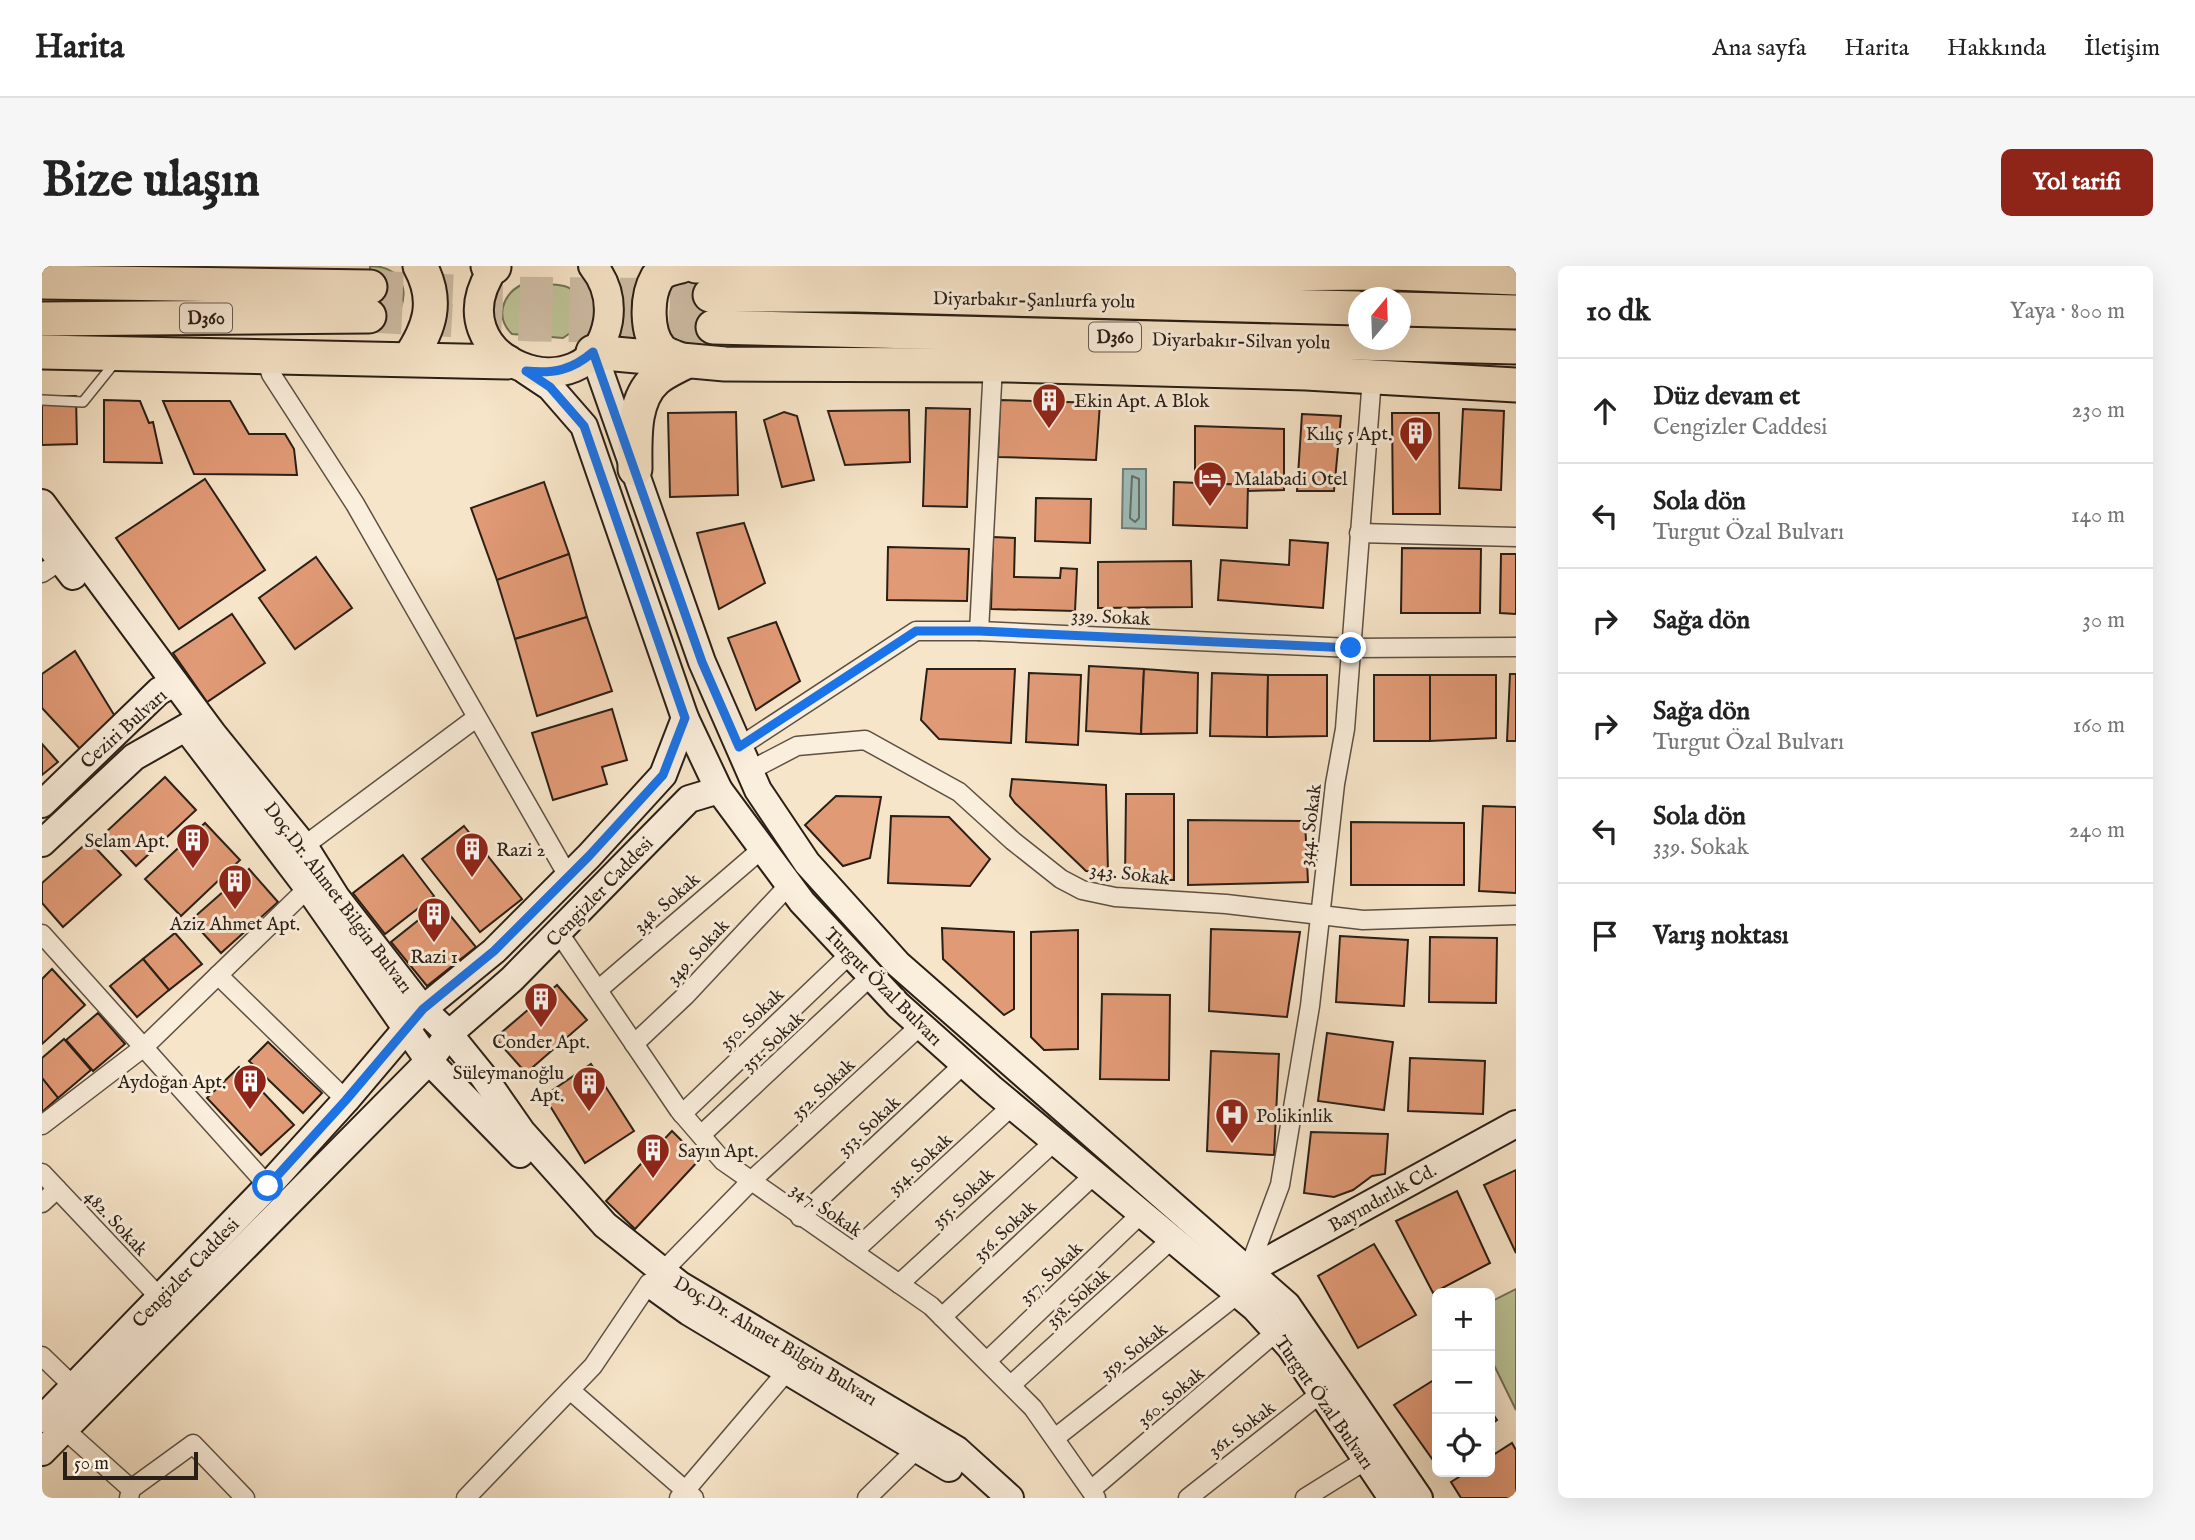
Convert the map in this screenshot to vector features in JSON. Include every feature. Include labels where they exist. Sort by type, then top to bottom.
[{"type":"highway","points":[[409,359],[428,328],[433,310],[419,266]]},
{"type":"highway","points":[[488,266],[494,266]]},
{"type":"highway","points":[[681,266],[666,270],[657,278],[649,307],[653,335],[661,351],[685,362]]},
{"type":"highway","points":[[706,296],[860,267],[1393,273],[1516,278]]},
{"type":"highway","name":"D360","points":[[42,282],[370,301],[42,319]]},
{"type":"highway","name":"Diyarbakır-Şanlıurfa yolu","points":[[706,296],[856,295],[1348,308]]},
{"type":"highway","name":"Diyarbakır-Silvan yolu","points":[[706,296],[1348,340]]},
{"type":"highway","points":[[1411,308],[1516,312]]},
{"type":"highway","name":"Diyarbakır-Silvan yolu","points":[[1411,343],[1516,346]]},
{"type":"highway","points":[[1411,346],[1516,362]]},
{"type":"highway","points":[[42,352],[409,359],[517,366]]},
{"type":"highway","points":[[593,352],[685,362],[993,365],[1306,373],[1516,385]]},
{"type":"highway","points":[[635,469],[635,426],[643,400],[655,380],[685,362]]},
{"type":"main road","points":[[494,266],[485,282],[480,317],[484,334],[517,366],[548,373],[565,370],[593,352],[605,332],[609,310],[603,281],[593,266]]},
{"type":"main road","points":[[1260,273],[1348,294]]},
{"type":"main road","name":"Turgut Özal Bulvarı","points":[[593,352],[702,662],[758,790],[807,863],[898,964],[1243,1282],[1392,1498]]},
{"type":"main road","name":"Turgut Özal Bulvarı","points":[[517,366],[550,387],[584,426],[685,718],[719,790],[789,885],[850,954],[921,1025],[1055,1141],[1172,1239],[1287,1305],[1419,1498]]},
{"type":"main road","name":"Doç.Dr. Ahmet Bilgin Bulvarı","points":[[42,503],[308,888],[415,1017],[449,1034],[522,1132],[604,1225],[690,1312],[944,1464],[986,1498]]},
{"type":"main road","name":"Doç.Dr. Ahmet Bilgin Bulvarı","points":[[42,536],[52,567],[167,687]]},
{"type":"main road","name":"Ceziri Bulvarı","points":[[42,804],[167,687]]},
{"type":"main road","name":"Cengizler Caddesi","points":[[42,1452],[73,1386],[161,1299],[268,1186],[346,1100],[415,1017],[494,951],[663,775],[685,718]]},
{"type":"main road","name":"Doç.Dr. Ahmet Bilgin Bulvarı","points":[[193,722],[304,846],[415,1017],[429,1061],[613,1251],[656,1277],[680,1285],[957,1450],[1010,1498]]},
{"type":"main road","name":"Ceziri Bulvarı","points":[[42,843],[134,757],[193,722]]},
{"type":"main road","name":"Cengizler Caddesi","points":[[53,1424],[429,1061],[449,1034],[559,933],[689,799],[719,790]]},
{"type":"main road","name":"Bayındırlık Cd.","points":[[1243,1282],[1516,1124]]},
{"type":"street","points":[[265,355],[271,374],[355,504],[475,718],[568,876]]},
{"type":"street","points":[[979,631],[993,365]]},
{"type":"street","name":"344. Sokak","points":[[1243,1282],[1280,1185],[1310,1006],[1319,914],[1345,729],[1372,378]]},
{"type":"street","points":[[1359,534],[1516,537]]},
{"type":"street","name":"339. Sokak","points":[[744,759],[916,631],[979,631],[1351,648],[1516,647]]},
{"type":"street","points":[[304,846],[475,718]]},
{"type":"street","name":"343. Sokak","points":[[744,759],[797,746],[865,740],[959,792],[1013,841],[1061,878],[1082,890],[1115,897],[1363,919],[1516,915]]},
{"type":"street","name":"348. Sokak","points":[[598,990],[763,848]]},
{"type":"street","name":"349. Sokak","points":[[634,1044],[685,996],[789,885]]},
{"type":"street","points":[[42,1125],[144,1047],[308,888]]},
{"type":"street","name":"347. Sokak","points":[[559,933],[682,1114],[723,1161],[942,1317],[1033,1408],[1093,1494]]},
{"type":"street","points":[[42,934],[268,1186]]},
{"type":"street","name":"350. Sokak","points":[[682,1114],[850,954]]},
{"type":"street","points":[[219,975],[346,1100]]},
{"type":"street","name":"351. Sokak","points":[[701,1135],[871,976]]},
{"type":"street","name":"352. Sokak","points":[[466,1498],[593,1366],[656,1277],[751,1181],[921,1025]]},
{"type":"street","name":"353. Sokak","points":[[800,1217],[964,1063]]},
{"type":"street","name":"354. Sokak","points":[[853,1252],[1013,1105]]},
{"type":"street","name":"355. Sokak","points":[[899,1284],[1055,1141]]},
{"type":"street","name":"482. Sokak","points":[[42,1173],[161,1299]]},
{"type":"street","name":"356. Sokak","points":[[942,1317],[1095,1174]]},
{"type":"street","points":[[42,1203],[57,1189]]},
{"type":"street","name":"357. Sokak","points":[[987,1361],[1142,1213]]},
{"type":"street","name":"358. Sokak","points":[[1011,1385],[1172,1239]]},
{"type":"street","name":"359. Sokak","points":[[1055,1438],[1243,1282]]},
{"type":"street","name":"360. Sokak","points":[[1093,1494],[1276,1332]]},
{"type":"street","points":[[42,1356],[73,1386]]},
{"type":"street","points":[[570,1390],[686,1496],[787,1371]]},
{"type":"street","name":"361. Sokak","points":[[1188,1498],[1321,1394]]},
{"type":"street","points":[[53,1424],[130,1493],[193,1444],[245,1498]]},
{"type":"street","points":[[867,1498],[918,1448]]},
{"type":"street","points":[[1305,1498],[1366,1460]]},
{"type":"lane","points":[[42,400],[83,401],[122,353]]},
{"type":"green space","points":[[370,266],[384,268],[393,273],[400,280],[403,289],[400,309],[386,329],[371,329]]},
{"type":"green space","points":[[521,285],[559,285],[575,292],[582,309],[576,329],[563,338],[512,334],[504,321],[503,307],[509,295]]},
{"type":"green space","points":[[1516,1289],[1516,1410],[1495,1367],[1495,1300]]},
{"type":"water","points":[[1123,469],[1146,469],[1146,529],[1122,528]]},
{"type":"building","points":[[42,396],[76,396],[77,444],[42,445]]},
{"type":"building","points":[[104,400],[140,401],[149,423],[153,422],[162,463],[104,462]]},
{"type":"building","name":"Ekin Apt. A Blok","points":[[1000,400],[1100,403],[1096,460],[998,457]]},
{"type":"building","points":[[163,401],[230,401],[249,434],[285,434],[294,449],[297,475],[194,474]]},
{"type":"building","points":[[926,408],[970,409],[967,507],[923,506]]},
{"type":"building","points":[[1463,409],[1504,411],[1501,490],[1459,488]]},
{"type":"building","points":[[909,410],[910,462],[845,465],[828,411]]},
{"type":"building","points":[[736,412],[738,495],[670,497],[668,413]]},
{"type":"building","points":[[784,412],[797,416],[814,480],[782,487],[764,420]]},
{"type":"building","name":"Kılıç 5 Apt.","points":[[1392,413],[1439,413],[1440,514],[1393,514]]},
{"type":"building","points":[[1302,414],[1341,416],[1334,491],[1297,491]]},
{"type":"building","points":[[1195,426],[1284,429],[1284,490],[1248,491],[1248,485],[1195,483]]},
{"type":"building","points":[[205,479],[265,570],[179,629],[116,538]]},
{"type":"building","points":[[544,482],[569,554],[497,580],[471,508]]},
{"type":"building","name":"Malabadi Otel","points":[[1174,482],[1248,485],[1247,528],[1173,525]]},
{"type":"building","points":[[1036,498],[1091,499],[1090,543],[1035,541]]},
{"type":"building","points":[[744,523],[765,583],[719,609],[697,533]]},
{"type":"building","points":[[993,537],[1015,538],[1014,577],[1060,578],[1061,568],[1077,569],[1075,611],[991,609]]},
{"type":"building","points":[[1290,540],[1328,543],[1323,608],[1218,600],[1221,560],[1289,565]]},
{"type":"building","points":[[888,547],[969,549],[967,601],[887,600]]},
{"type":"building","points":[[1402,548],[1481,549],[1480,613],[1401,613]]},
{"type":"building","points":[[569,554],[587,617],[515,639],[497,580]]},
{"type":"building","points":[[1501,554],[1516,554],[1516,614],[1500,613]]},
{"type":"building","points":[[316,557],[352,608],[295,649],[259,598]]},
{"type":"building","points":[[1191,561],[1192,607],[1098,608],[1098,562]]},
{"type":"building","points":[[232,614],[265,663],[207,702],[173,653]]},
{"type":"building","points":[[587,617],[612,691],[537,716],[515,639]]},
{"type":"building","points":[[776,622],[800,681],[756,710],[728,638]]},
{"type":"building","points":[[75,651],[116,718],[82,751],[42,708],[42,674]]},
{"type":"building","points":[[1089,666],[1144,669],[1141,734],[1086,731]]},
{"type":"building","points":[[927,669],[1015,669],[1011,743],[939,739],[921,720]]},
{"type":"building","points":[[1144,669],[1198,673],[1197,733],[1141,734]]},
{"type":"building","points":[[1029,673],[1081,675],[1078,745],[1026,742]]},
{"type":"building","points":[[1212,673],[1268,675],[1267,737],[1210,736]]},
{"type":"building","points":[[1510,674],[1516,674],[1516,741],[1507,741]]},
{"type":"building","points":[[1268,675],[1327,675],[1327,736],[1267,737]]},
{"type":"building","points":[[1374,675],[1430,675],[1430,741],[1374,741]]},
{"type":"building","points":[[1430,675],[1496,675],[1496,738],[1430,741]]},
{"type":"building","points":[[612,709],[627,760],[602,767],[607,784],[553,800],[532,733]]},
{"type":"building","points":[[42,744],[58,762],[42,775]]},
{"type":"building","points":[[165,777],[196,810],[136,866],[105,833]]},
{"type":"building","points":[[1012,779],[1106,785],[1108,873],[1086,871],[1015,803],[1010,796]]},
{"type":"building","points":[[1126,794],[1174,794],[1174,880],[1125,880]]},
{"type":"building","points":[[836,796],[881,797],[870,858],[843,866],[805,825]]},
{"type":"building","points":[[1483,806],[1516,807],[1516,893],[1479,891]]},
{"type":"building","points":[[891,816],[949,817],[990,859],[970,886],[888,883]]},
{"type":"building","points":[[1188,820],[1305,821],[1308,882],[1188,885]]},
{"type":"building","points":[[1351,822],[1464,823],[1464,885],[1351,885]]},
{"type":"building","name":"Selam Apt.","points":[[205,823],[240,860],[181,916],[145,879]]},
{"type":"building","name":"Razi 2","points":[[464,826],[522,899],[480,932],[422,859]]},
{"type":"building","points":[[89,841],[121,875],[63,927],[42,903],[42,883]]},
{"type":"building","points":[[403,855],[434,896],[385,934],[353,893]]},
{"type":"building","name":"Aziz Ahmet Apt.","points":[[249,869],[278,902],[221,953],[191,920]]},
{"type":"building","name":"Razi 1","points":[[440,903],[476,947],[427,986],[391,942]]},
{"type":"building","points":[[942,928],[1014,932],[1014,1009],[1004,1015],[943,959]]},
{"type":"building","points":[[1211,929],[1300,932],[1287,1017],[1209,1011]]},
{"type":"building","points":[[1078,930],[1078,1049],[1044,1050],[1031,1037],[1031,932]]},
{"type":"building","points":[[175,933],[202,964],[169,990],[143,959]]},
{"type":"building","points":[[1340,936],[1408,940],[1404,1006],[1336,1002]]},
{"type":"building","points":[[1430,937],[1497,938],[1496,1003],[1429,1002]]},
{"type":"building","points":[[143,959],[169,990],[137,1017],[110,986]]},
{"type":"building","points":[[52,969],[85,1005],[42,1044],[42,979]]},
{"type":"building","name":"Conder Apt.","points":[[557,985],[587,1020],[526,1073],[495,1038]]},
{"type":"building","points":[[1102,994],[1170,995],[1169,1080],[1100,1079]]},
{"type":"building","points":[[98,1013],[125,1044],[93,1071],[66,1040]]},
{"type":"building","points":[[1327,1033],[1393,1042],[1384,1110],[1318,1101]]},
{"type":"building","points":[[64,1039],[91,1070],[58,1098],[42,1078],[42,1058]]},
{"type":"building","points":[[268,1042],[322,1093],[303,1113],[249,1061]]},
{"type":"building","points":[[1211,1051],[1279,1054],[1274,1155],[1207,1151]]},
{"type":"building","points":[[1410,1058],[1485,1061],[1483,1114],[1408,1111]]},
{"type":"building","name":"Süleymanoğlu Apt.","points":[[591,1064],[634,1131],[585,1163],[544,1096]]},
{"type":"building","name":"Aydoğan Apt.","points":[[239,1067],[294,1125],[261,1155],[207,1098]]},
{"type":"building","points":[[42,1078],[58,1098],[42,1112]]},
{"type":"building","name":"Sayın Apt.","points":[[672,1131],[700,1159],[635,1229],[606,1201]]},
{"type":"building","points":[[1311,1132],[1388,1134],[1385,1174],[1372,1176],[1353,1190],[1334,1197],[1304,1193]]},
{"type":"building","points":[[1516,1170],[1516,1253],[1484,1185]]},
{"type":"building","points":[[1457,1191],[1490,1263],[1442,1288],[1432,1288],[1432,1291],[1396,1221]]},
{"type":"building","points":[[1374,1244],[1416,1315],[1358,1348],[1318,1276]]},
{"type":"building","points":[[1432,1381],[1432,1459],[1394,1405]]},
{"type":"building","points":[[1512,1443],[1516,1450],[1516,1498],[1461,1498],[1451,1482],[1459,1477],[1495,1477],[1495,1454]]},
{"type":"tunnel","points":[[370,287],[498,293],[710,295]]},
{"type":"tunnel","points":[[369,316],[533,325],[713,327]]},
{"type":"place","name":"Ekin Apt. A Blok","points":[[1049,430]]},
{"type":"place","name":"Kılıç 5 Apt.","points":[[1416,463]]},
{"type":"place","name":"Malabadi Otel","points":[[1210,508]]},
{"type":"place","name":"Selam Apt.","points":[[193,870]]},
{"type":"place","name":"Razi 2","points":[[472,879]]},
{"type":"place","name":"Aziz Ahmet Apt.","points":[[235,911]]},
{"type":"place","name":"Razi 1","points":[[434,944]]},
{"type":"place","name":"Conder Apt.","points":[[541,1029]]},
{"type":"place","name":"Aydoğan Apt.","points":[[250,1111]]},
{"type":"place","name":"Süleymanoğlu Apt.","points":[[589,1113]]},
{"type":"place","name":"Polikinlik","points":[[1232,1145]]},
{"type":"place","name":"Sayın Apt.","points":[[653,1180]]},
{"type":"route","points":[[268,1186],[423,1009],[494,951],[589,856],[663,775],[685,718],[584,426],[550,387],[526,371],[548,373],[565,370],[580,363],[593,352],[609,391],[641,492],[702,662],[739,747],[916,631],[979,631],[1351,648]]}]
